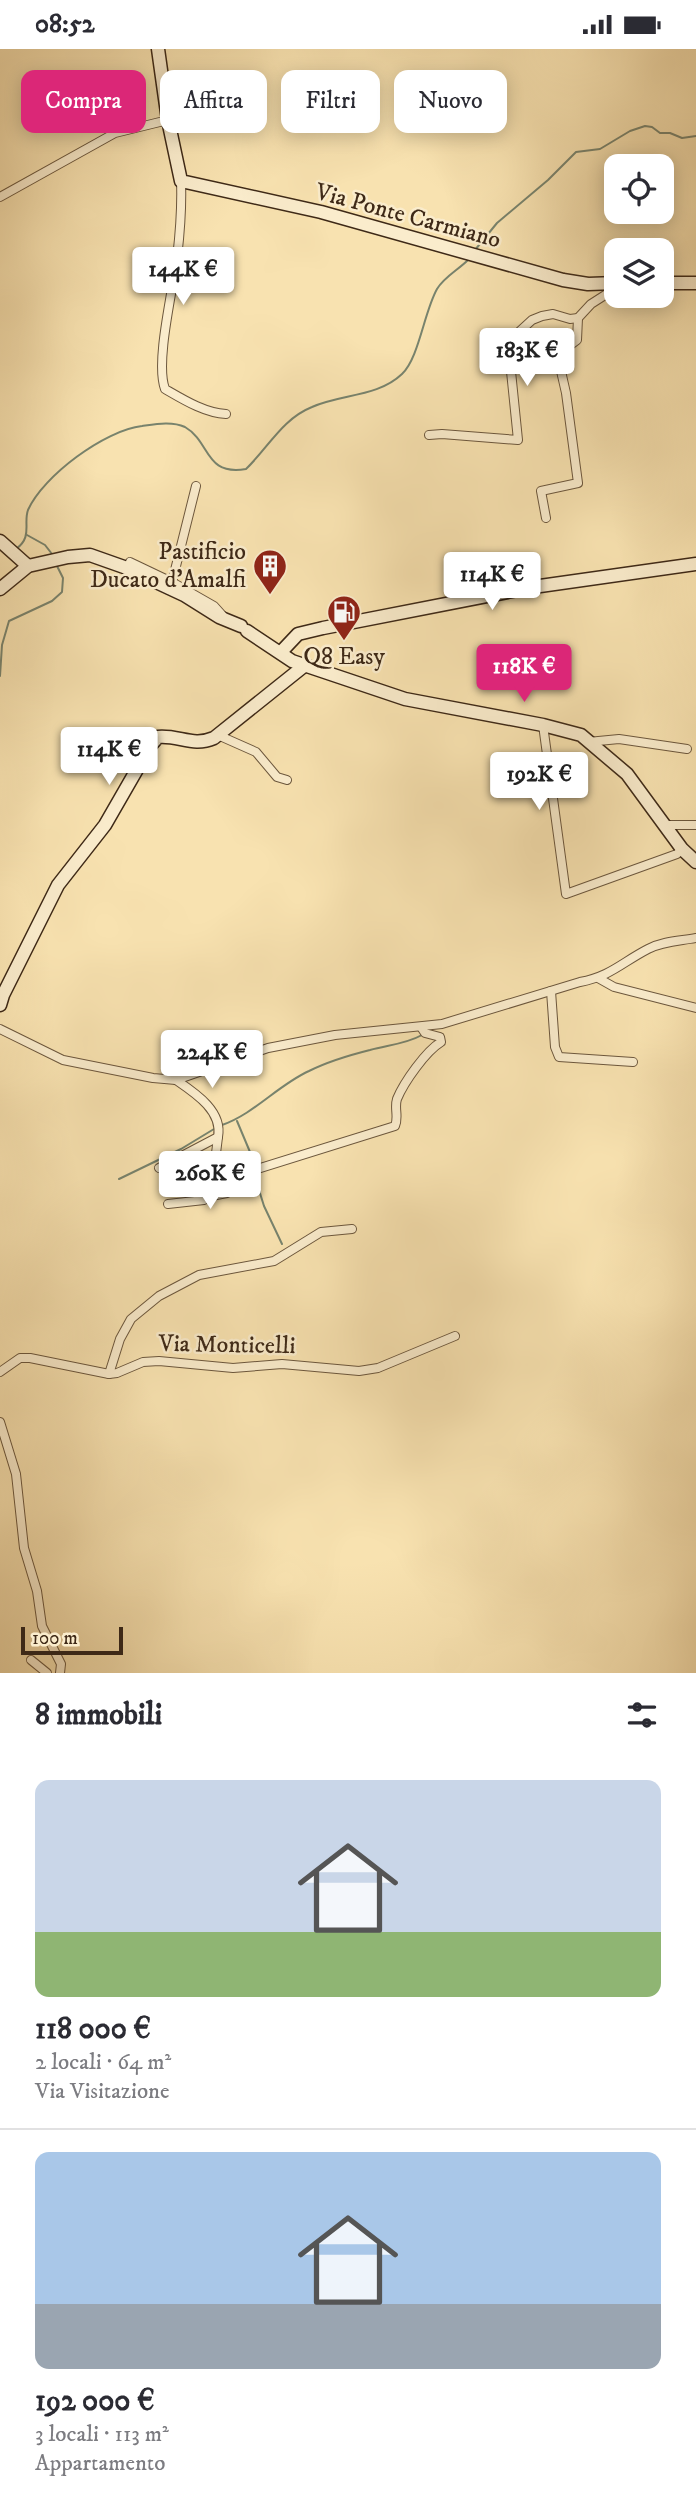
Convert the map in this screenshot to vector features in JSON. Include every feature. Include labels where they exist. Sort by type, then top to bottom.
[{"type":"street","points":[[158,49],[161,70]]},
{"type":"street","points":[[0,197],[115,133],[160,122]]},
{"type":"street","points":[[172,133],[186,183],[168,314],[163,384],[165,389],[200,408],[211,413],[226,414]]},
{"type":"street","name":"Via Ponte Carmiano","points":[[186,183],[321,212],[366,227],[563,280],[604,285]]},
{"type":"street","points":[[674,283],[696,283]]},
{"type":"street","name":"Via Ponte Carmiano","points":[[578,317],[604,295]]},
{"type":"street","points":[[429,436],[442,434],[517,440],[508,342],[532,320],[542,316],[553,314],[570,319],[578,317],[577,340],[561,352],[558,358],[566,393],[578,483],[541,491],[546,519]]},
{"type":"street","points":[[172,582],[197,486]]},
{"type":"street","points":[[0,541],[28,566]]},
{"type":"street","points":[[0,589],[28,566],[90,555],[116,564],[184,596],[244,628],[292,661],[304,666],[405,699],[543,725],[580,735],[627,774],[681,849],[696,862]]},
{"type":"street","points":[[131,562],[214,606],[226,620]]},
{"type":"street","points":[[281,652],[298,634],[336,625],[533,587],[696,564]]},
{"type":"street","points":[[0,1005],[58,885],[105,824],[150,745],[158,737],[168,736],[204,743],[220,736],[304,666]]},
{"type":"street","points":[[543,725],[566,894],[677,854],[681,849]]},
{"type":"street","points":[[220,736],[256,752],[277,777],[287,780]]},
{"type":"street","points":[[588,742],[619,739],[687,749]]},
{"type":"street","points":[[664,825],[696,825]]},
{"type":"street","points":[[0,1029],[63,1059],[153,1078],[176,1080],[268,1048],[335,1035],[425,1031],[551,995],[598,978],[649,948],[696,939]]},
{"type":"street","points":[[598,978],[614,987],[696,1008]]},
{"type":"street","points":[[551,995],[555,1047],[560,1058],[633,1062]]},
{"type":"street","points":[[251,1171],[395,1126],[398,1120],[396,1101],[431,1048],[441,1042],[440,1037],[425,1031]]},
{"type":"street","points":[[168,1204],[204,1200],[211,1194],[219,1126],[215,1114],[195,1093],[176,1080]]},
{"type":"street","points":[[159,1168],[218,1137]]},
{"type":"street","points":[[211,1194],[227,1193]]},
{"type":"street","points":[[109,1374],[120,1339],[131,1319],[159,1296],[199,1275],[274,1261],[321,1232],[352,1229]]},
{"type":"street","name":"Via Monticelli","points":[[0,1372],[20,1358],[109,1374],[159,1361],[233,1368],[282,1364],[359,1371],[378,1368],[455,1336]]},
{"type":"street","points":[[0,1422],[16,1474],[24,1548],[37,1591],[43,1626],[61,1664],[60,1673]]},
{"type":"street","points":[[31,1660],[47,1673]]},
{"type":"waterway","points":[[475,250],[497,223],[548,180],[576,152],[600,149],[630,131],[645,126],[682,138],[696,136]]},
{"type":"waterway","points":[[16,549],[26,535],[28,510],[47,483],[77,457],[111,436],[142,426],[164,423],[180,425],[193,433],[215,463],[232,470],[246,469],[284,426],[301,412],[323,403],[371,391],[392,381],[402,374],[413,357],[437,289],[468,260]]},
{"type":"waterway","points":[[27,535],[45,545],[52,554]]},
{"type":"waterway","points":[[0,676],[2,645],[9,621],[52,601],[62,592],[63,578],[57,566]]},
{"type":"waterway","points":[[222,1125],[245,1114],[287,1084],[316,1068],[347,1056],[422,1035]]},
{"type":"waterway","points":[[237,1121],[250,1152],[253,1169]]},
{"type":"waterway","points":[[119,1179],[181,1149],[214,1129]]},
{"type":"waterway","points":[[254,1174],[264,1206],[282,1244]]},
{"type":"place","name":"Pastificio Ducato d'Amalfi","points":[[270,596]]},
{"type":"place","name":"Q8 Easy","points":[[344,642]]}]
